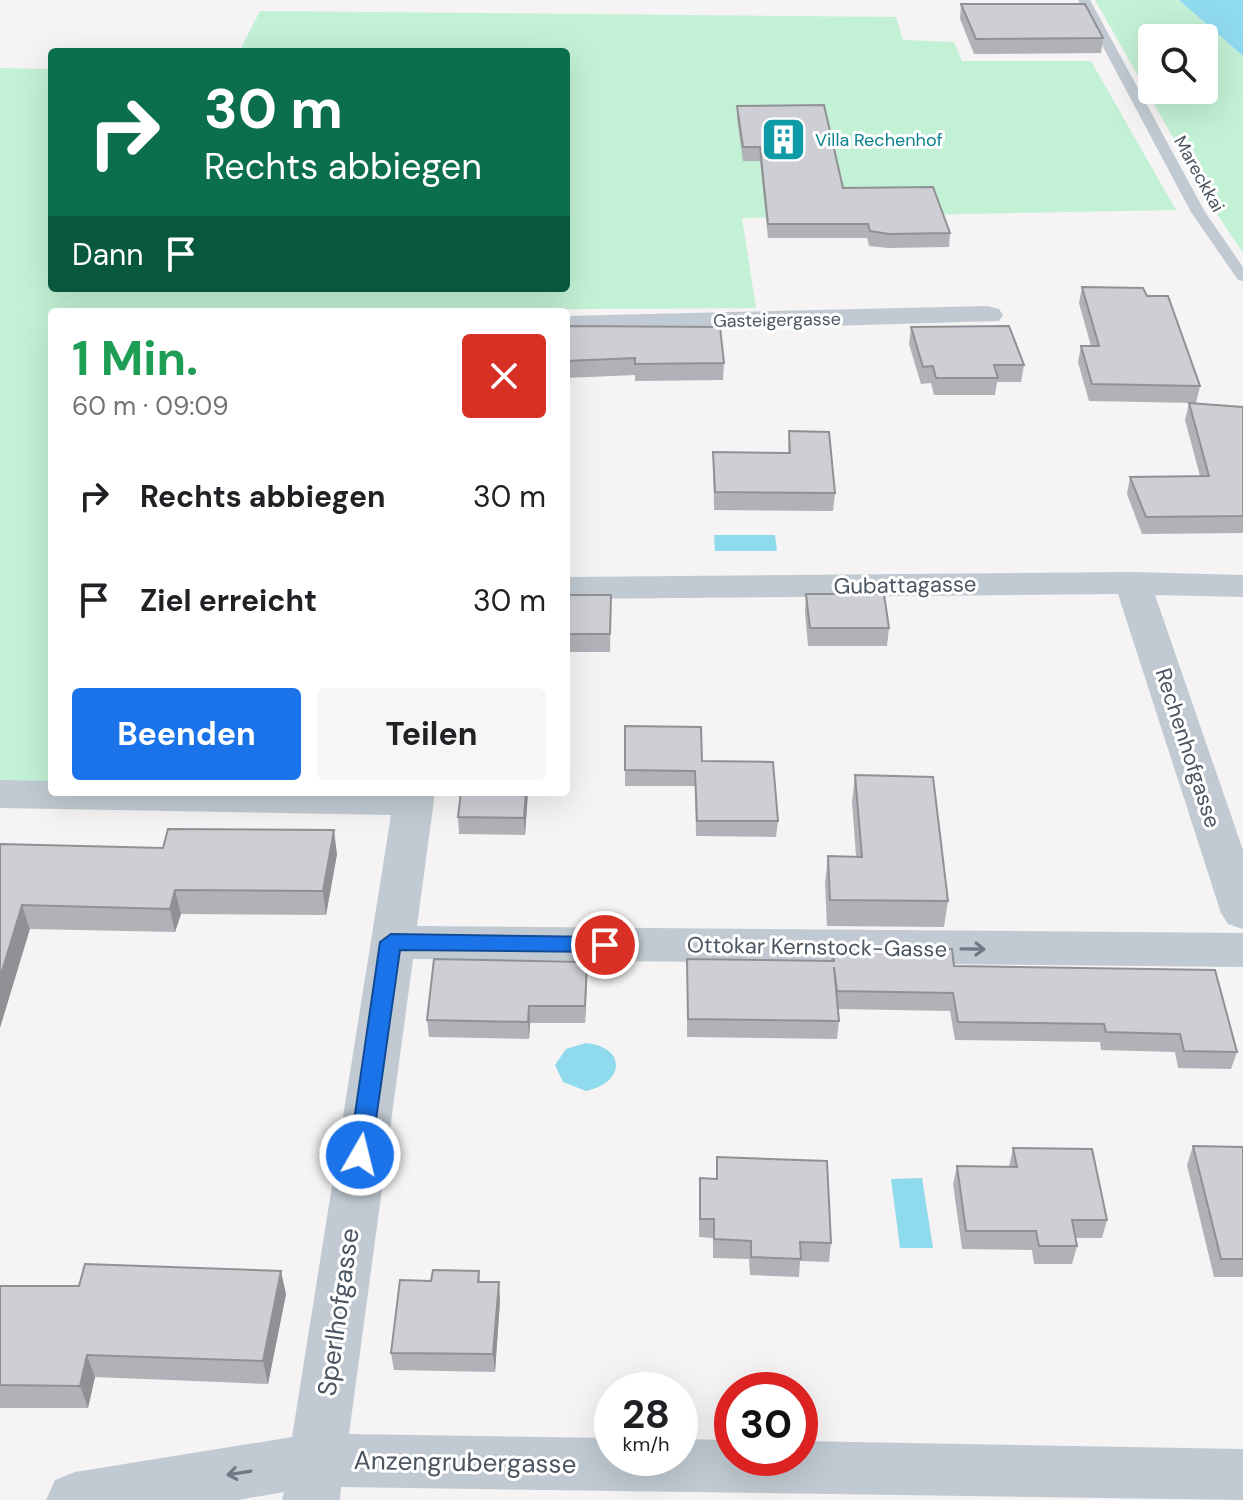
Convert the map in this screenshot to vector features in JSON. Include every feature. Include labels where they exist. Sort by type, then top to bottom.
[{"type":"street","name":"Gasteigergasse","points":[[570,325],[988,315]]},
{"type":"street","name":"Gubattagasse","points":[[570,588],[1133,583],[1243,586]]},
{"type":"street","name":"Rechenhofgasse","points":[[1133,583],[1243,913]]},
{"type":"street","points":[[0,794],[48,794]]},
{"type":"street","points":[[275,796],[413,797]]},
{"type":"street","name":"Sperlhofgasse","points":[[314,1480],[413,797]]},
{"type":"street","name":"Ottokar Kernstock-Gasse","points":[[391,942],[1243,950]]},
{"type":"street","name":"Anzengrubergasse","points":[[75,1500],[314,1480],[1243,1476]]},
{"type":"lane","name":"Mareckkai","points":[[1084,0],[1198,212],[1243,277]]},
{"type":"green space","points":[[1095,0],[1179,0],[1206,24],[1138,24],[1138,76]]},
{"type":"green space","points":[[260,11],[896,17],[903,40],[954,42],[962,61],[1091,61],[1176,210],[742,218],[756,308],[48,308],[48,784],[0,783],[0,68],[48,69],[48,292],[570,292],[570,48],[241,48]]},
{"type":"green space","points":[[1218,34],[1243,56],[1243,253],[1213,208],[1154,104],[1218,104]]},
{"type":"water","points":[[1179,0],[1243,0],[1243,56],[1218,34],[1218,24],[1206,24]]},
{"type":"water","points":[[714,535],[775,535],[777,551],[715,551]]},
{"type":"water","points":[[586,1043],[609,1051],[616,1066],[608,1081],[586,1091],[563,1082],[555,1065],[566,1049]]},
{"type":"water","points":[[922,1178],[933,1248],[900,1248],[891,1179]]},
{"type":"building","points":[[961,4],[1085,4],[1103,38],[976,39]]},
{"type":"building","points":[[824,105],[843,188],[933,187],[950,233],[889,234],[870,231],[868,224],[768,224],[760,147],[743,147],[737,106]]},
{"type":"building","points":[[1082,287],[1143,288],[1147,296],[1168,296],[1200,386],[1092,384],[1081,346],[1099,346]]},
{"type":"building","points":[[570,326],[720,327],[724,363],[635,364],[635,358],[570,361]]},
{"type":"building","points":[[1009,326],[1024,365],[994,365],[998,378],[936,378],[933,366],[923,367],[911,327]]},
{"type":"building","points":[[1189,403],[1243,407],[1243,516],[1146,517],[1130,477],[1209,476]]},
{"type":"building","points":[[789,431],[829,432],[835,493],[715,492],[713,452],[790,453]]},
{"type":"building","points":[[806,594],[884,594],[889,628],[810,628]]},
{"type":"building","points":[[570,595],[611,595],[610,634],[570,634]]},
{"type":"building","points":[[625,726],[701,727],[702,761],[773,762],[778,821],[697,821],[695,771],[625,770]]},
{"type":"building","points":[[855,775],[933,777],[948,901],[830,900],[828,856],[862,857]]},
{"type":"building","points":[[461,796],[526,796],[524,818],[458,817]]},
{"type":"building","points":[[168,829],[334,830],[323,891],[175,890],[170,909],[22,905],[0,978],[0,844],[163,848]]},
{"type":"building","points":[[832,948],[952,949],[954,966],[1215,970],[1237,1052],[1184,1051],[1180,1034],[1106,1032],[1104,1024],[958,1022],[953,993],[837,991],[834,967],[839,1021],[688,1019],[687,959],[834,961]]},
{"type":"building","points":[[434,959],[587,962],[585,1006],[529,1006],[528,1022],[427,1020]]},
{"type":"building","points":[[1193,1146],[1243,1147],[1243,1259],[1221,1259]]},
{"type":"building","points":[[1013,1148],[1092,1149],[1107,1220],[1072,1220],[1077,1246],[1039,1246],[1036,1231],[966,1231],[957,1166],[1017,1167]]},
{"type":"building","points":[[717,1157],[827,1161],[831,1243],[800,1242],[801,1259],[751,1257],[751,1241],[714,1239],[714,1219],[700,1219],[700,1178],[717,1179]]},
{"type":"building","points":[[85,1264],[281,1271],[263,1361],[87,1355],[80,1386],[0,1385],[0,1286],[79,1286]]},
{"type":"building","points":[[433,1270],[479,1271],[478,1282],[499,1282],[493,1354],[391,1353],[400,1280],[431,1281]]},
{"type":"place","name":"Villa Rechenhof","points":[[784,140]]},
{"type":"route","points":[[360,1155],[391,942],[605,945]]}]
